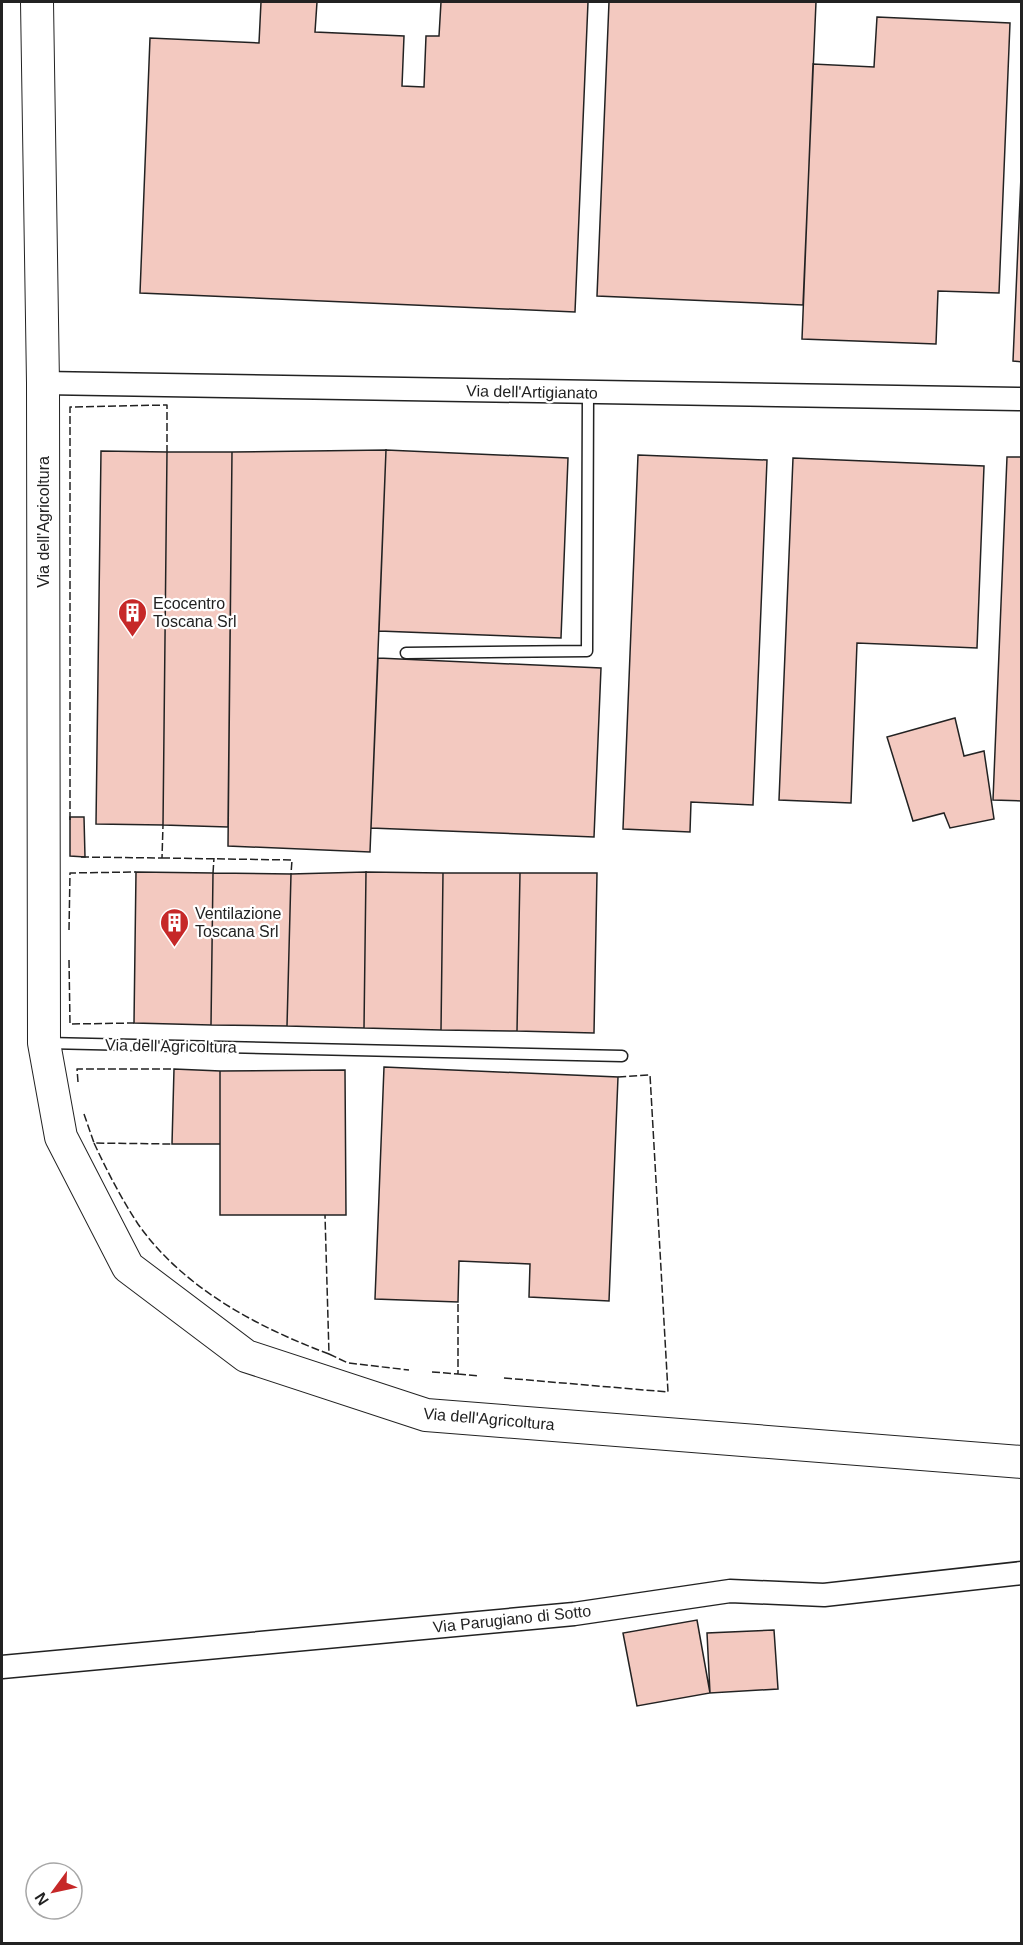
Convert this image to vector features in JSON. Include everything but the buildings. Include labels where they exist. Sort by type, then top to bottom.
[{"type":"street","name":"Via dell'Agricoltura","points":[[37,2],[43,383],[44,1043],[61,1137],[129,1268],[246,1356],[426,1415],[1022,1462]]},
{"type":"street","name":"Via dell'Artigianato","points":[[43,383],[1022,399]]},
{"type":"street","name":"Via Parugiano di Sotto","points":[[2,1667],[574,1614],[730,1591],[824,1595],[1022,1573]]},
{"type":"lane","points":[[406,653],[586,651],[588,393]]},
{"type":"lane","name":"Via dell'Agricoltura","points":[[44,1043],[622,1056]]},
{"type":"fence","points":[[70,820],[70,407],[167,405],[167,452]]},
{"type":"fence","points":[[81,857],[162,858],[163,825]]},
{"type":"fence","points":[[162,858],[292,860],[291,874]]},
{"type":"fence","points":[[213,873],[214,858]]},
{"type":"fence","points":[[69,930],[70,873],[136,872]]},
{"type":"fence","points":[[69,960],[70,1024],[134,1023]]},
{"type":"fence","points":[[78,1082],[77,1069],[174,1069]]},
{"type":"fence","points":[[504,1378],[668,1392],[650,1075],[618,1077]]},
{"type":"fence","points":[[84,1114],[94,1143],[172,1144]]},
{"type":"fence","points":[[94,1143],[138,1224],[177,1268],[223,1303],[249,1318],[329,1354],[325,1215]]},
{"type":"fence","points":[[432,1372],[458,1374],[458,1302]]},
{"type":"fence","points":[[329,1354],[348,1363],[409,1370]]},
{"type":"fence","points":[[458,1374],[479,1376]]},
{"type":"place","name":"Ecocentro Toscana Srl","points":[[132,638]]},
{"type":"place","name":"Ventilazione Toscana Srl","points":[[174,948]]}]
